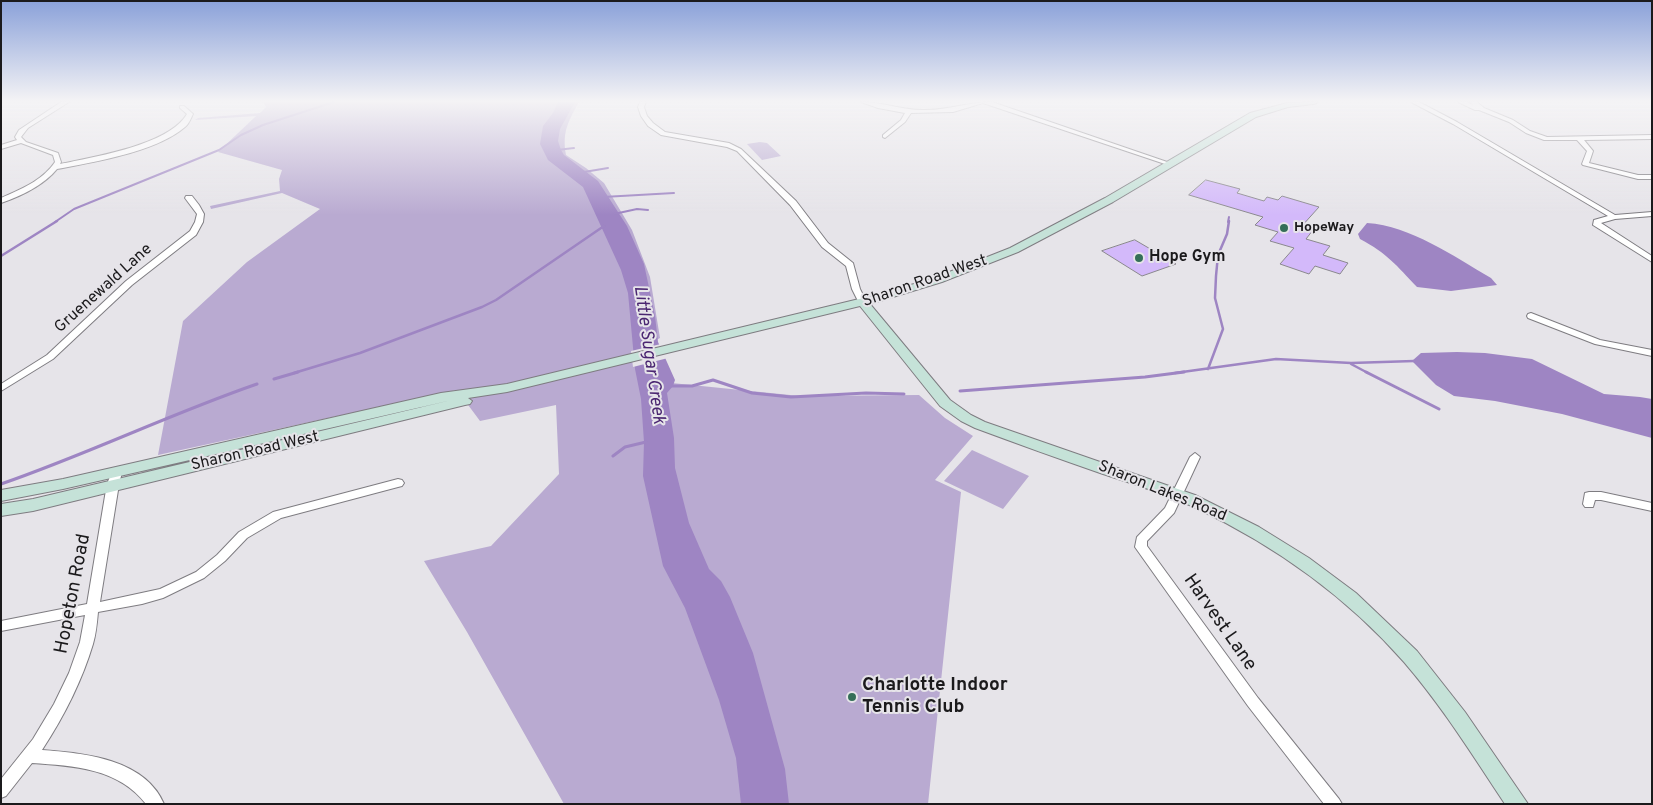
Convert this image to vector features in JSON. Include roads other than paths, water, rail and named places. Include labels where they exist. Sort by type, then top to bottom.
[{"type":"main road","name":"Sharon Road West","points":[[1,496],[115,479],[396,419],[506,388],[863,303],[938,280],[1014,250],[1109,200],[1211,140]]},
{"type":"main road","name":"Sharon Lakes Road","points":[[863,303],[945,403],[966,418],[980,425],[1177,494],[1245,526],[1277,544],[1327,579],[1363,609],[1398,644],[1439,692],[1518,804]]},
{"type":"main road","name":"Sharon Road West","points":[[1,510],[33,505],[115,479]]},
{"type":"street","points":[[1,200],[38,182],[56,167],[116,154],[157,140]]},
{"type":"street","points":[[696,140],[729,145],[739,150],[793,203],[825,244],[850,265],[856,289],[863,303]]},
{"type":"street","points":[[1096,140],[1170,164]]},
{"type":"street","points":[[1483,140],[1614,217]]},
{"type":"street","points":[[1551,140],[1564,140]]},
{"type":"street","points":[[1580,140],[1590,151],[1586,164],[1638,177],[1652,177]]},
{"type":"street","points":[[1,147],[21,141],[56,154],[58,158],[56,167]]},
{"type":"street","name":"Gruenewald Lane","points":[[1,388],[50,357],[124,288],[193,232],[200,222],[201,215],[200,210],[189,198]]},
{"type":"street","points":[[1652,214],[1614,217],[1601,219],[1597,222],[1597,226],[1652,260]]},
{"type":"street","points":[[1531,316],[1598,342],[1652,353]]},
{"type":"street","name":"Harvest Lane","points":[[1195,457],[1170,510],[1141,540],[1141,547],[1252,702],[1334,804]]},
{"type":"street","name":"Hopeton Road","points":[[1,792],[29,756],[59,708],[76,673],[87,642],[115,479]]},
{"type":"street","points":[[1,626],[142,599],[183,584],[208,570],[243,535],[277,515],[398,483]]},
{"type":"street","points":[[1589,504],[1588,496],[1601,496],[1652,507]]},
{"type":"street","points":[[29,756],[79,760],[115,769],[134,780],[156,804]]},
{"type":"water","name":"Little Sugar Creek","points":[[541,140],[558,140],[564,155],[598,181],[627,226],[644,264],[655,316],[658,342],[675,380],[667,393],[674,438],[675,468],[689,523],[709,569],[721,581],[730,597],[753,653],[785,769],[789,804],[741,804],[736,758],[719,700],[685,608],[663,566],[643,476],[644,442],[641,399],[635,369],[628,293],[621,270],[583,187],[548,160],[540,144]]},
{"type":"water","points":[[1367,223],[1400,230],[1431,243],[1491,278],[1497,285],[1451,291],[1417,287],[1385,255],[1360,239],[1358,234]]},
{"type":"water","points":[[1421,353],[1485,353],[1532,359],[1604,394],[1652,399],[1652,438],[1562,414],[1495,401],[1454,396],[1436,385],[1412,361]]},
{"type":"waterway","points":[[55,222],[74,209],[219,150],[234,140]]},
{"type":"waterway","points":[[557,150],[574,148]]},
{"type":"waterway","points":[[584,172],[608,168]]},
{"type":"waterway","points":[[603,197],[674,193]]},
{"type":"waterway","points":[[614,214],[637,209],[648,210]]},
{"type":"waterway","points":[[1228,222],[1229,217]]},
{"type":"waterway","points":[[1,256],[57,221]]},
{"type":"waterway","points":[[1208,368],[1223,329],[1215,298],[1216,276],[1218,255],[1227,234],[1229,221]]},
{"type":"waterway","points":[[294,373],[360,353],[482,307],[496,300],[604,226]]},
{"type":"waterway","points":[[1208,368],[1276,359],[1351,363],[1414,361]]},
{"type":"waterway","points":[[1351,364],[1368,373]]},
{"type":"waterway","points":[[1175,373],[1208,368]]},
{"type":"waterway","points":[[274,379],[298,372]]},
{"type":"waterway","points":[[960,391],[1145,377],[1184,372]]},
{"type":"waterway","points":[[1366,372],[1439,409]]},
{"type":"waterway","name":"Little Sugar Creek","points":[[670,386],[692,386],[713,380],[752,393],[791,397],[866,393],[904,394]]},
{"type":"waterway","points":[[1,484],[257,384]]},
{"type":"waterway","points":[[613,456],[625,447],[646,442]]},
{"type":"place","name":"HopeWay","points":[[1284,228]]},
{"type":"place","name":"Hope Gym","points":[[1139,258]]},
{"type":"place","name":"Charlotte Indoor Tennis Club","points":[[852,697]]}]
